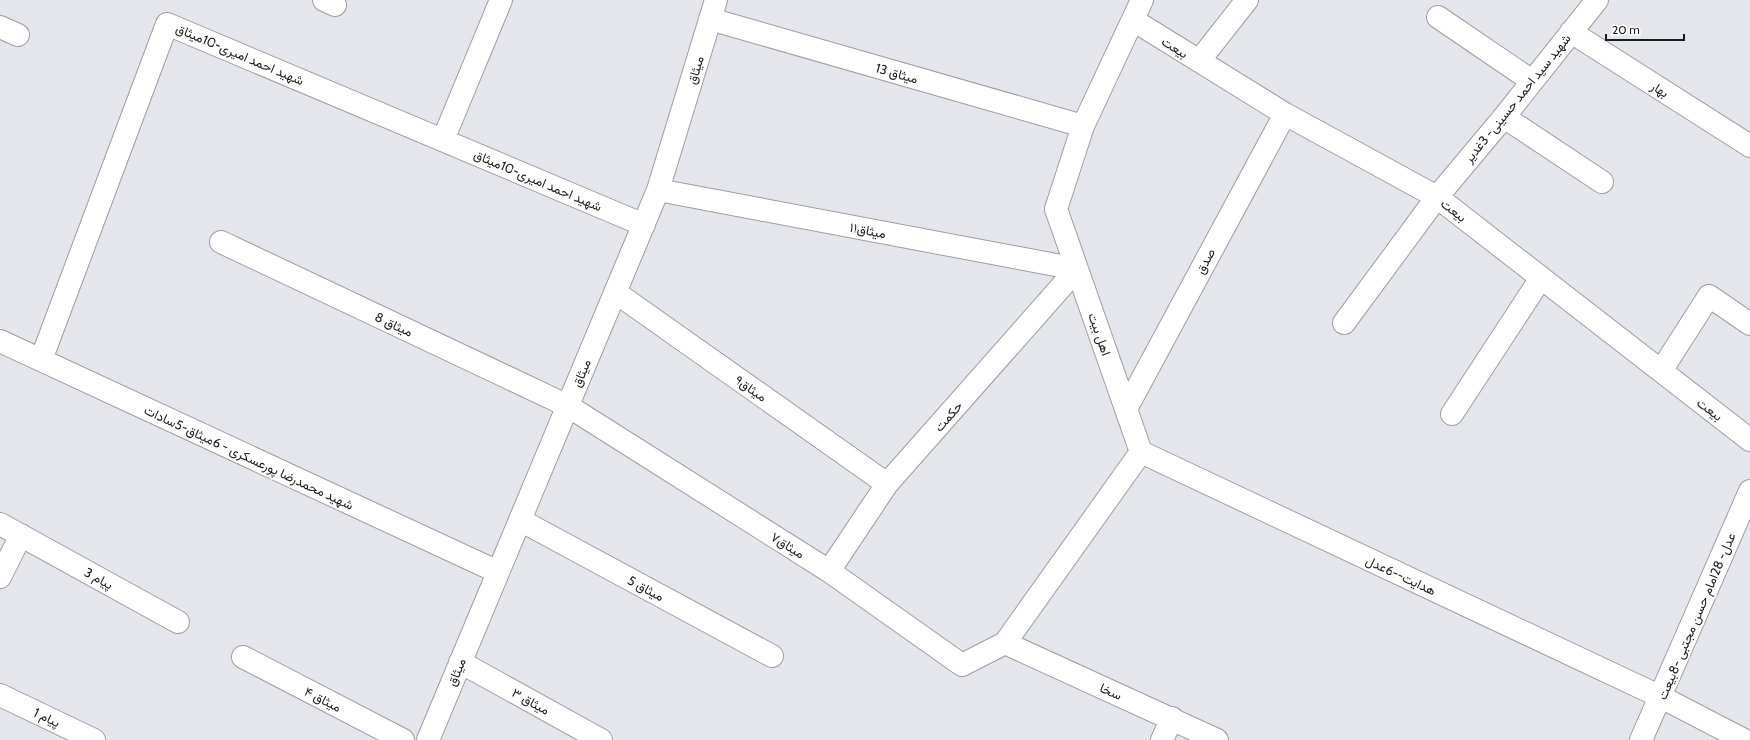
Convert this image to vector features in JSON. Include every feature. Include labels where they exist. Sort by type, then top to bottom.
[{"type":"street","points":[[443,140],[501,0]]},
{"type":"street","name":"اهل بیت","points":[[1141,452],[1056,209],[1083,126],[1142,0]]},
{"type":"street","points":[[1199,61],[1247,0]]},
{"type":"street","name":"شهید سید احمد حسینی- 3غدیر","points":[[1344,324],[1437,197],[1504,117],[1570,32],[1597,0]]},
{"type":"street","name":"میثاق 13","points":[[713,10],[1083,126]]},
{"type":"street","name":"میثاق","points":[[428,740],[658,190],[713,10]]},
{"type":"street","points":[[1438,17],[1532,81]]},
{"type":"street","name":"بیعت","points":[[1132,20],[1285,114],[1437,197],[1750,440]]},
{"type":"street","name":"شهید احمد امیری-10میثاق","points":[[41,360],[167,24],[644,225]]},
{"type":"street","name":"بهار","points":[[1570,32],[1750,146]]},
{"type":"street","name":"صدق","points":[[1126,409],[1285,114]]},
{"type":"street","points":[[1504,117],[1602,182]]},
{"type":"street","name":"میثاق۱۱","points":[[658,190],[1077,269]]},
{"type":"street","name":"میثاق 8","points":[[221,242],[568,406]]},
{"type":"street","name":"حکمت","points":[[829,571],[888,484],[1077,269]]},
{"type":"street","points":[[1452,414],[1541,278]]},
{"type":"street","name":"میثاق۹","points":[[616,292],[888,484]]},
{"type":"street","points":[[1661,372],[1709,296],[1750,324]]},
{"type":"street","name":"شهید محمدرضا پورعسکری - 6میثاق-5سادات","points":[[0,341],[498,572]]},
{"type":"street","name":"میثاق۷","points":[[568,406],[829,571],[962,665],[1005,643]]},
{"type":"street","points":[[1005,643],[1141,452]]},
{"type":"street","name":"هدایت--6عدل","points":[[1141,452],[1661,697],[1744,740]]},
{"type":"street","name":"عدل- 28امام حسن مجتبی -8بیعت","points":[[1641,740],[1750,491]]},
{"type":"street","name":"میثاق 5","points":[[520,520],[772,656]]},
{"type":"street","name":"پیام 3","points":[[0,524],[178,622]]},
{"type":"street","points":[[0,577],[20,535]]},
{"type":"street","name":"سخا","points":[[1005,643],[1172,718],[1217,740]]},
{"type":"street","name":"میثاق ۴","points":[[243,657],[403,740]]},
{"type":"street","name":"میثاق ۳","points":[[460,662],[601,740]]},
{"type":"street","name":"پیام 1","points":[[0,695],[94,740]]},
{"type":"street","points":[[1162,740],[1172,718]]}]
